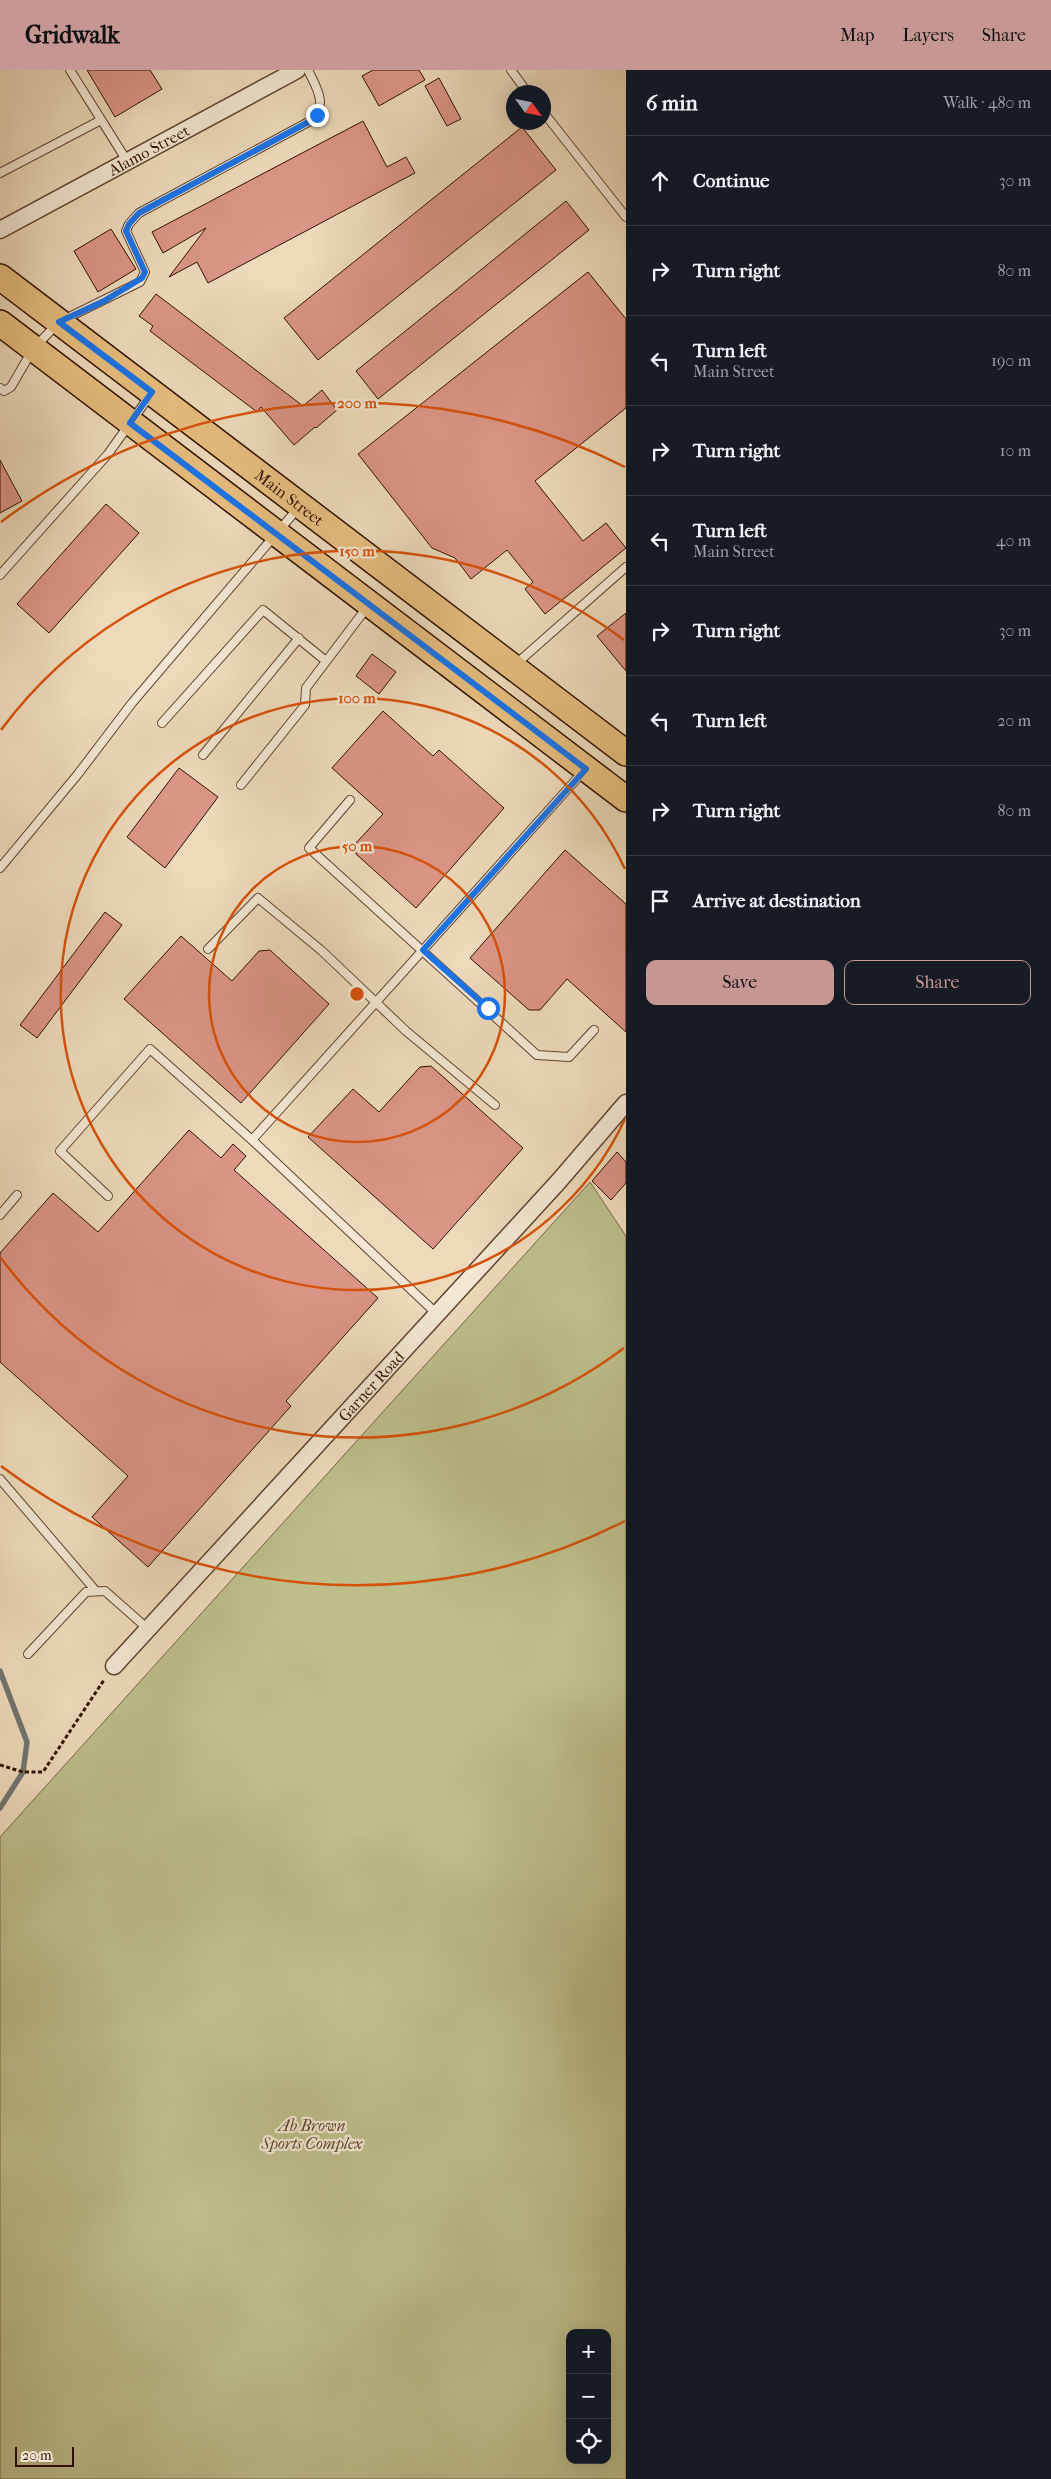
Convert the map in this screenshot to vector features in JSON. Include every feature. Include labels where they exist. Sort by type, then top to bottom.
[{"type":"main road","name":"Main Street","points":[[0,277],[626,753]]},
{"type":"main road","points":[[0,324],[626,799]]},
{"type":"street","name":"Alamo Street","points":[[0,230],[297,70]]},
{"type":"street","name":"Garner Road","points":[[114,1666],[559,1181],[626,1103]]},
{"type":"lane","points":[[70,70],[127,162]]},
{"type":"lane","points":[[0,388],[4,391],[11,387],[33,349],[59,322],[104,301],[142,278],[145,272],[126,231],[129,224],[139,213],[314,119],[321,107],[321,99],[308,70]]},
{"type":"lane","points":[[511,70],[522,85]]},
{"type":"lane","points":[[0,173],[101,120]]},
{"type":"lane","points":[[551,122],[626,217]]},
{"type":"lane","points":[[0,575],[108,454],[152,392]]},
{"type":"lane","points":[[0,868],[78,774],[132,703],[301,506]]},
{"type":"lane","points":[[513,667],[626,566]]},
{"type":"lane","points":[[241,786],[306,706],[306,688],[370,604]]},
{"type":"lane","points":[[162,722],[262,610],[326,661]]},
{"type":"lane","points":[[203,755],[298,638]]},
{"type":"lane","points":[[252,1140],[586,769]]},
{"type":"lane","points":[[350,800],[309,848],[537,1055],[570,1057],[594,1030]]},
{"type":"lane","points":[[208,950],[258,898],[377,1001],[406,1032],[495,1105]]},
{"type":"lane","points":[[108,1196],[60,1151],[150,1050],[252,1140],[437,1314]]},
{"type":"lane","points":[[0,1215],[17,1195]]},
{"type":"lane","points":[[0,1479],[96,1590]]},
{"type":"lane","points":[[28,1654],[86,1592],[105,1591],[148,1629]]},
{"type":"path","points":[[0,1765],[23,1772],[44,1772],[114,1666]]},
{"type":"green space","name":"Ab Brown Sports Complex","points":[[590,1182],[626,1236],[626,2479],[0,2479],[0,1837]]},
{"type":"building","points":[[87,70],[150,70],[162,89],[115,117]]},
{"type":"building","points":[[373,70],[419,70],[425,80],[379,106],[362,76]]},
{"type":"building","points":[[439,78],[461,119],[447,126],[425,86]]},
{"type":"building","points":[[363,121],[387,167],[406,157],[415,173],[208,283],[197,262],[169,277],[206,228],[163,253],[152,232]]},
{"type":"building","points":[[518,130],[524,130],[556,170],[318,360],[284,318]]},
{"type":"building","points":[[566,201],[589,230],[378,399],[356,371]]},
{"type":"building","points":[[111,229],[136,269],[98,292],[74,251]]},
{"type":"building","points":[[588,272],[626,319],[626,408],[535,481],[583,541],[606,523],[626,548],[545,614],[525,589],[533,582],[507,550],[471,579],[455,558],[432,548],[358,454]]},
{"type":"building","points":[[156,294],[303,406],[322,390],[337,410],[294,445],[261,407],[257,412],[150,331],[153,326],[139,316]]},
{"type":"building","points":[[0,460],[22,501],[0,513]]},
{"type":"building","points":[[106,504],[139,533],[49,633],[17,604]]},
{"type":"building","points":[[626,613],[626,671],[597,636]]},
{"type":"building","points":[[372,654],[396,672],[379,694],[356,676]]},
{"type":"building","points":[[383,711],[433,756],[439,750],[504,808],[416,908],[356,854],[355,844],[383,814],[332,768]]},
{"type":"building","points":[[179,768],[218,797],[165,868],[127,837]]},
{"type":"building","points":[[565,850],[626,904],[626,1032],[567,979],[540,1010],[529,1010],[470,958]]},
{"type":"building","points":[[105,912],[122,925],[37,1038],[20,1025]]},
{"type":"building","points":[[181,936],[232,981],[259,951],[270,950],[329,1004],[241,1103],[124,999]]},
{"type":"building","points":[[431,1066],[523,1148],[433,1249],[308,1137],[353,1089],[379,1112],[420,1067]]},
{"type":"building","points":[[189,1130],[221,1158],[233,1144],[246,1156],[234,1170],[378,1298],[286,1401],[291,1406],[148,1567],[92,1517],[128,1476],[0,1362],[0,1253],[53,1193],[98,1232]]},
{"type":"building","points":[[617,1152],[626,1162],[626,1183],[611,1200],[592,1181]]},
{"type":"waterway","points":[[0,1671],[27,1742],[23,1772],[0,1808]]},
{"type":"route","points":[[317,115],[314,119],[139,213],[129,224],[126,231],[145,272],[140,282],[59,322],[152,392],[130,423],[586,769],[423,950],[488,1008]]}]
